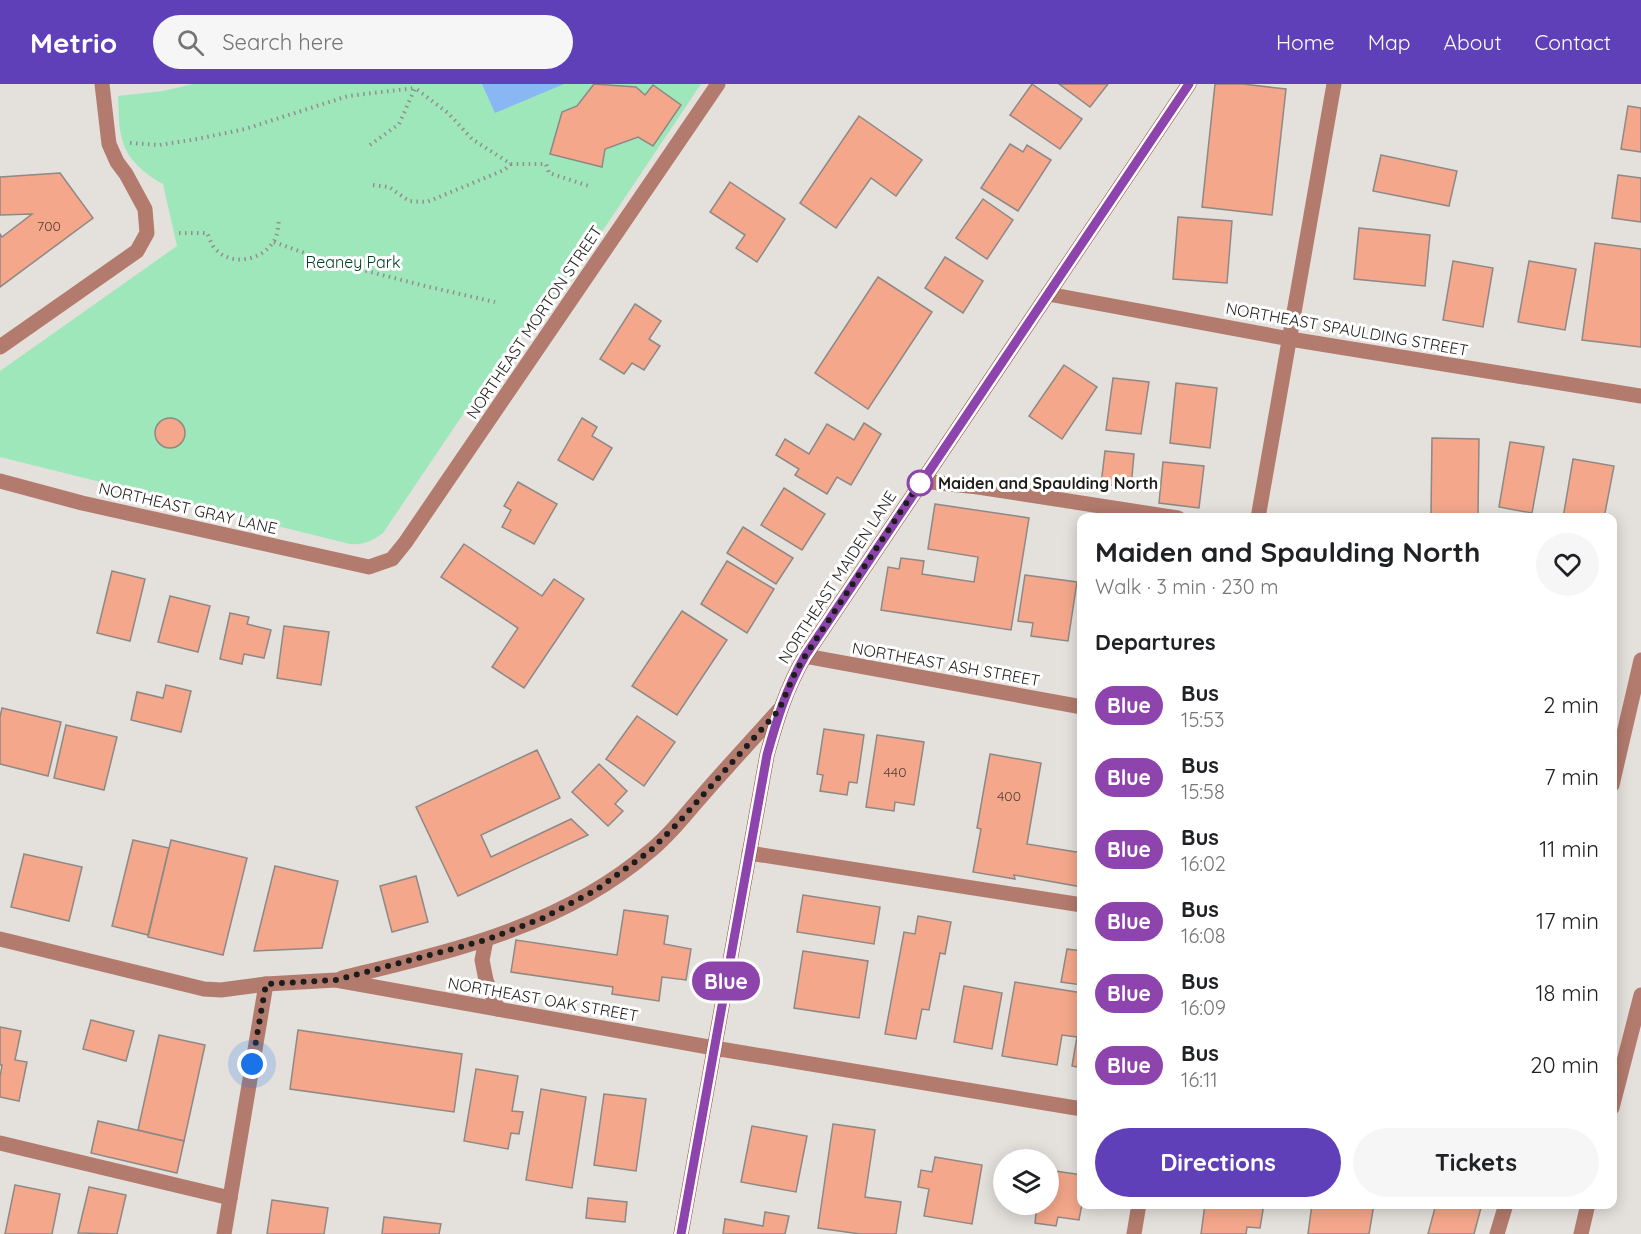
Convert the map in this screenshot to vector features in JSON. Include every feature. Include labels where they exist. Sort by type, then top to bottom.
[{"type":"street","points":[[0,346],[136,251],[147,233],[145,209],[109,144],[102,84]]},
{"type":"street","name":"NORTHEAST MORTON STREET","points":[[369,567],[392,559],[405,543],[718,84]]},
{"type":"street","name":"NORTHEAST MAIDEN LANE","points":[[336,980],[486,940],[543,918],[596,890],[650,851],[678,823],[779,710],[805,656],[1190,84]]},
{"type":"street","points":[[1259,513],[1334,84]]},
{"type":"street","name":"NORTHEAST SPAULDING STREET","points":[[1048,294],[1290,339],[1641,396]]},
{"type":"street","name":"NORTHEAST GRAY LANE","points":[[0,481],[82,503],[369,567]]},
{"type":"street","points":[[921,481],[978,487],[1146,513]]},
{"type":"street","name":"NORTHEAST ASH STREET","points":[[805,656],[1077,706]]},
{"type":"street","points":[[1617,766],[1641,660]]},
{"type":"street","points":[[681,1234],[767,755],[779,710]]},
{"type":"street","points":[[749,853],[1077,904]]},
{"type":"street","name":"NORTHEAST OAK STREET","points":[[0,939],[204,989],[221,990],[266,984],[336,980],[714,1048],[1077,1108]]},
{"type":"street","points":[[486,940],[483,960],[486,980],[498,1008]]},
{"type":"street","points":[[224,1234],[266,984]]},
{"type":"street","points":[[1617,1089],[1641,995]]},
{"type":"street","points":[[0,1143],[230,1198]]},
{"type":"street","points":[[1134,1234],[1138,1209]]},
{"type":"street","points":[[1497,1234],[1504,1209]]},
{"type":"street","points":[[1581,1234],[1587,1209]]},
{"type":"path","points":[[127,143],[159,145],[197,139],[245,129],[348,96],[416,88],[448,113],[472,139],[512,164],[546,164],[549,173],[590,186]]},
{"type":"path","points":[[370,145],[399,124],[416,88]]},
{"type":"path","points":[[373,185],[389,187],[409,201],[428,202],[504,170],[512,164]]},
{"type":"path","points":[[179,233],[207,233],[213,246],[222,255],[238,260],[261,254],[274,242],[279,219]]},
{"type":"path","points":[[274,242],[324,260],[495,302]]},
{"type":"green space","name":"Reaney Park","points":[[193,84],[701,84],[583,260],[501,358],[383,533],[368,542],[350,544],[0,457],[0,371],[177,246],[163,184],[138,166],[124,147],[118,96],[163,91]]},
{"type":"water","points":[[482,84],[564,84],[495,113]]},
{"type":"building","points":[[594,84],[636,87],[645,95],[653,85],[681,105],[653,146],[638,137],[605,149],[602,167],[550,154],[562,112],[577,106]]},
{"type":"building","points":[[1032,84],[1082,119],[1060,149],[1010,115]]},
{"type":"building","points":[[1059,84],[1108,84],[1090,107]]},
{"type":"building","points":[[1215,84],[1243,84],[1286,89],[1272,215],[1202,207]]},
{"type":"building","points":[[1628,106],[1641,108],[1641,152],[1621,149]]},
{"type":"building","points":[[859,116],[922,160],[896,196],[871,178],[836,228],[800,203]]},
{"type":"building","points":[[1010,144],[1023,152],[1027,145],[1051,160],[1018,211],[981,188]]},
{"type":"building","points":[[1381,155],[1457,171],[1449,206],[1373,191]]},
{"type":"building","points":[[60,173],[93,218],[0,287],[0,234],[2,237],[32,214],[0,215],[0,177]]},
{"type":"building","points":[[1618,175],[1641,178],[1641,222],[1612,218]]},
{"type":"building","points":[[730,182],[785,219],[757,262],[736,248],[745,235],[710,212]]},
{"type":"building","points":[[983,199],[1013,220],[987,259],[956,238]]},
{"type":"building","points":[[1178,217],[1232,221],[1227,283],[1173,279]]},
{"type":"building","points":[[1359,228],[1430,235],[1425,286],[1354,279]]},
{"type":"building","points":[[1595,243],[1641,249],[1641,347],[1582,340]]},
{"type":"building","points":[[945,257],[983,281],[963,313],[925,288]]},
{"type":"building","points":[[1453,261],[1493,268],[1483,327],[1443,320]]},
{"type":"building","points":[[1529,261],[1576,269],[1565,330],[1518,322]]},
{"type":"building","points":[[878,277],[932,312],[868,409],[815,373]]},
{"type":"building","points":[[635,304],[661,321],[649,339],[660,346],[644,370],[632,363],[624,374],[600,359]]},
{"type":"building","points":[[1064,365],[1097,387],[1062,439],[1029,416]]},
{"type":"building","points":[[1113,378],[1149,382],[1141,434],[1106,430]]},
{"type":"building","points":[[1176,383],[1217,388],[1210,448],[1170,443]]},
{"type":"building","points":[[170,418],[181,422],[185,433],[181,444],[170,448],[159,444],[155,433],[159,422]]},
{"type":"building","points":[[582,418],[597,427],[592,436],[612,448],[593,480],[558,460]]},
{"type":"building","points":[[864,423],[881,434],[851,485],[837,477],[827,494],[795,475],[799,469],[776,455],[785,439],[809,454],[827,424],[854,440]]},
{"type":"building","points":[[1432,438],[1479,439],[1478,513],[1431,513]]},
{"type":"building","points":[[1510,442],[1544,447],[1532,513],[1499,507]]},
{"type":"building","points":[[1105,451],[1134,454],[1131,487],[1101,484]]},
{"type":"building","points":[[1573,459],[1614,466],[1605,513],[1564,513]]},
{"type":"building","points":[[1163,462],[1204,466],[1199,508],[1159,503]]},
{"type":"building","points":[[518,482],[557,504],[534,544],[502,527],[511,510],[504,506]]},
{"type":"building","points":[[784,488],[825,514],[802,550],[761,525]]},
{"type":"building","points":[[935,504],[1029,518],[1011,630],[881,610],[888,567],[899,569],[901,558],[924,561],[922,574],[974,582],[978,557],[928,549]]},
{"type":"building","points":[[743,527],[793,558],[776,584],[727,553]]},
{"type":"building","points":[[464,544],[542,596],[554,579],[584,599],[524,688],[492,667],[518,628],[441,577]]},
{"type":"building","points":[[727,561],[774,589],[747,633],[701,604]]},
{"type":"building","points":[[112,571],[145,579],[130,641],[97,633]]},
{"type":"building","points":[[1025,575],[1077,582],[1068,641],[1031,636],[1033,623],[1018,621]]},
{"type":"building","points":[[170,596],[210,606],[198,652],[158,642]]},
{"type":"building","points":[[682,611],[727,640],[677,715],[632,686]]},
{"type":"building","points":[[230,613],[249,617],[247,624],[271,630],[264,658],[244,654],[242,664],[220,659]]},
{"type":"building","points":[[284,626],[329,632],[321,685],[277,678]]},
{"type":"building","points":[[166,685],[191,691],[181,732],[131,720],[137,692],[163,698]]},
{"type":"building","points":[[2,708],[61,722],[48,776],[0,764]]},
{"type":"building","points":[[637,716],[675,742],[644,786],[606,759]]},
{"type":"building","points":[[66,725],[117,737],[104,790],[54,778]]},
{"type":"building","points":[[824,729],[864,735],[857,783],[849,782],[847,795],[820,791],[823,775],[817,774]]},
{"type":"building","points":[[877,735],[924,742],[914,805],[895,802],[894,811],[866,807]]},
{"type":"building","points":[[537,750],[560,798],[481,835],[491,857],[571,819],[588,835],[458,896],[416,807]]},
{"type":"building","points":[[990,754],[1041,763],[1027,844],[1077,852],[1077,886],[1014,875],[1015,879],[973,872],[981,829],[977,828]]},
{"type":"building","points":[[599,764],[627,791],[615,804],[623,811],[608,826],[572,792]]},
{"type":"building","points":[[133,840],[169,848],[148,935],[112,926]]},
{"type":"building","points":[[171,840],[247,858],[223,955],[148,937]]},
{"type":"building","points":[[24,854],[82,867],[69,921],[11,907]]},
{"type":"building","points":[[275,866],[338,881],[322,948],[254,951]]},
{"type":"building","points":[[416,876],[428,922],[392,932],[380,886]]},
{"type":"building","points":[[803,895],[880,907],[874,944],[797,932]]},
{"type":"building","points":[[624,910],[668,916],[664,944],[691,949],[686,980],[662,977],[659,1001],[612,994],[613,987],[511,972],[516,940],[617,955]]},
{"type":"building","points":[[918,916],[951,922],[945,954],[940,953],[929,1010],[922,1009],[916,1039],[885,1034],[904,932],[915,934]]},
{"type":"building","points":[[1067,949],[1077,950],[1077,984],[1061,982]]},
{"type":"building","points":[[803,951],[868,961],[859,1018],[794,1008]]},
{"type":"building","points":[[1015,982],[1077,992],[1077,1037],[1062,1035],[1057,1065],[1002,1056]]},
{"type":"building","points":[[964,986],[1002,993],[992,1049],[954,1042]]},
{"type":"building","points":[[91,1020],[134,1031],[126,1061],[83,1049]]},
{"type":"building","points":[[0,1027],[21,1031],[15,1060],[27,1062],[19,1101],[0,1097],[2,1065],[0,1065]]},
{"type":"building","points":[[298,1030],[462,1054],[454,1112],[290,1089]]},
{"type":"building","points":[[159,1035],[205,1045],[184,1141],[138,1130]]},
{"type":"building","points":[[1077,1037],[1077,1067],[1072,1066]]},
{"type":"building","points":[[476,1069],[518,1076],[512,1111],[523,1112],[519,1134],[511,1133],[508,1149],[464,1141]]},
{"type":"building","points":[[541,1089],[586,1097],[572,1188],[526,1180]]},
{"type":"building","points":[[604,1094],[646,1099],[636,1171],[594,1165]]},
{"type":"building","points":[[98,1121],[184,1141],[177,1173],[91,1153]]},
{"type":"building","points":[[833,1124],[875,1130],[865,1197],[901,1202],[896,1234],[860,1234],[818,1228]]},
{"type":"building","points":[[752,1126],[807,1136],[796,1192],[741,1182]]},
{"type":"building","points":[[935,1157],[982,1165],[972,1224],[924,1216],[929,1189],[918,1187],[921,1170],[932,1172]]},
{"type":"building","points":[[1059,1172],[1077,1174],[1077,1209],[1081,1209],[1079,1220],[1058,1217],[1056,1226],[1035,1223],[1036,1215],[1059,1215]]},
{"type":"building","points":[[15,1185],[60,1194],[52,1234],[5,1234]]},
{"type":"building","points":[[89,1187],[126,1195],[117,1234],[78,1233]]},
{"type":"building","points":[[588,1198],[627,1202],[625,1222],[586,1218]]},
{"type":"building","points":[[272,1200],[328,1208],[324,1234],[267,1234]]},
{"type":"building","points":[[1204,1209],[1263,1209],[1260,1228],[1247,1227],[1246,1234],[1201,1234]]},
{"type":"building","points":[[1311,1209],[1373,1209],[1369,1234],[1308,1234]]},
{"type":"building","points":[[1435,1209],[1481,1209],[1474,1234],[1428,1234]]},
{"type":"building","points":[[765,1212],[789,1216],[785,1234],[723,1234],[725,1219],[763,1226]]},
{"type":"building","points":[[384,1217],[441,1224],[439,1234],[382,1234]]},
{"type":"bus line","name":"Blue","points":[[681,1234],[767,755],[779,710],[794,675],[921,481],[1189,84]]},
{"type":"place","name":"Maiden and Spaulding North","points":[[920,483]]},
{"type":"route","points":[[252,1064],[266,984],[336,980],[486,940],[543,918],[596,890],[650,851],[779,710],[805,656],[921,481],[920,483]]}]
